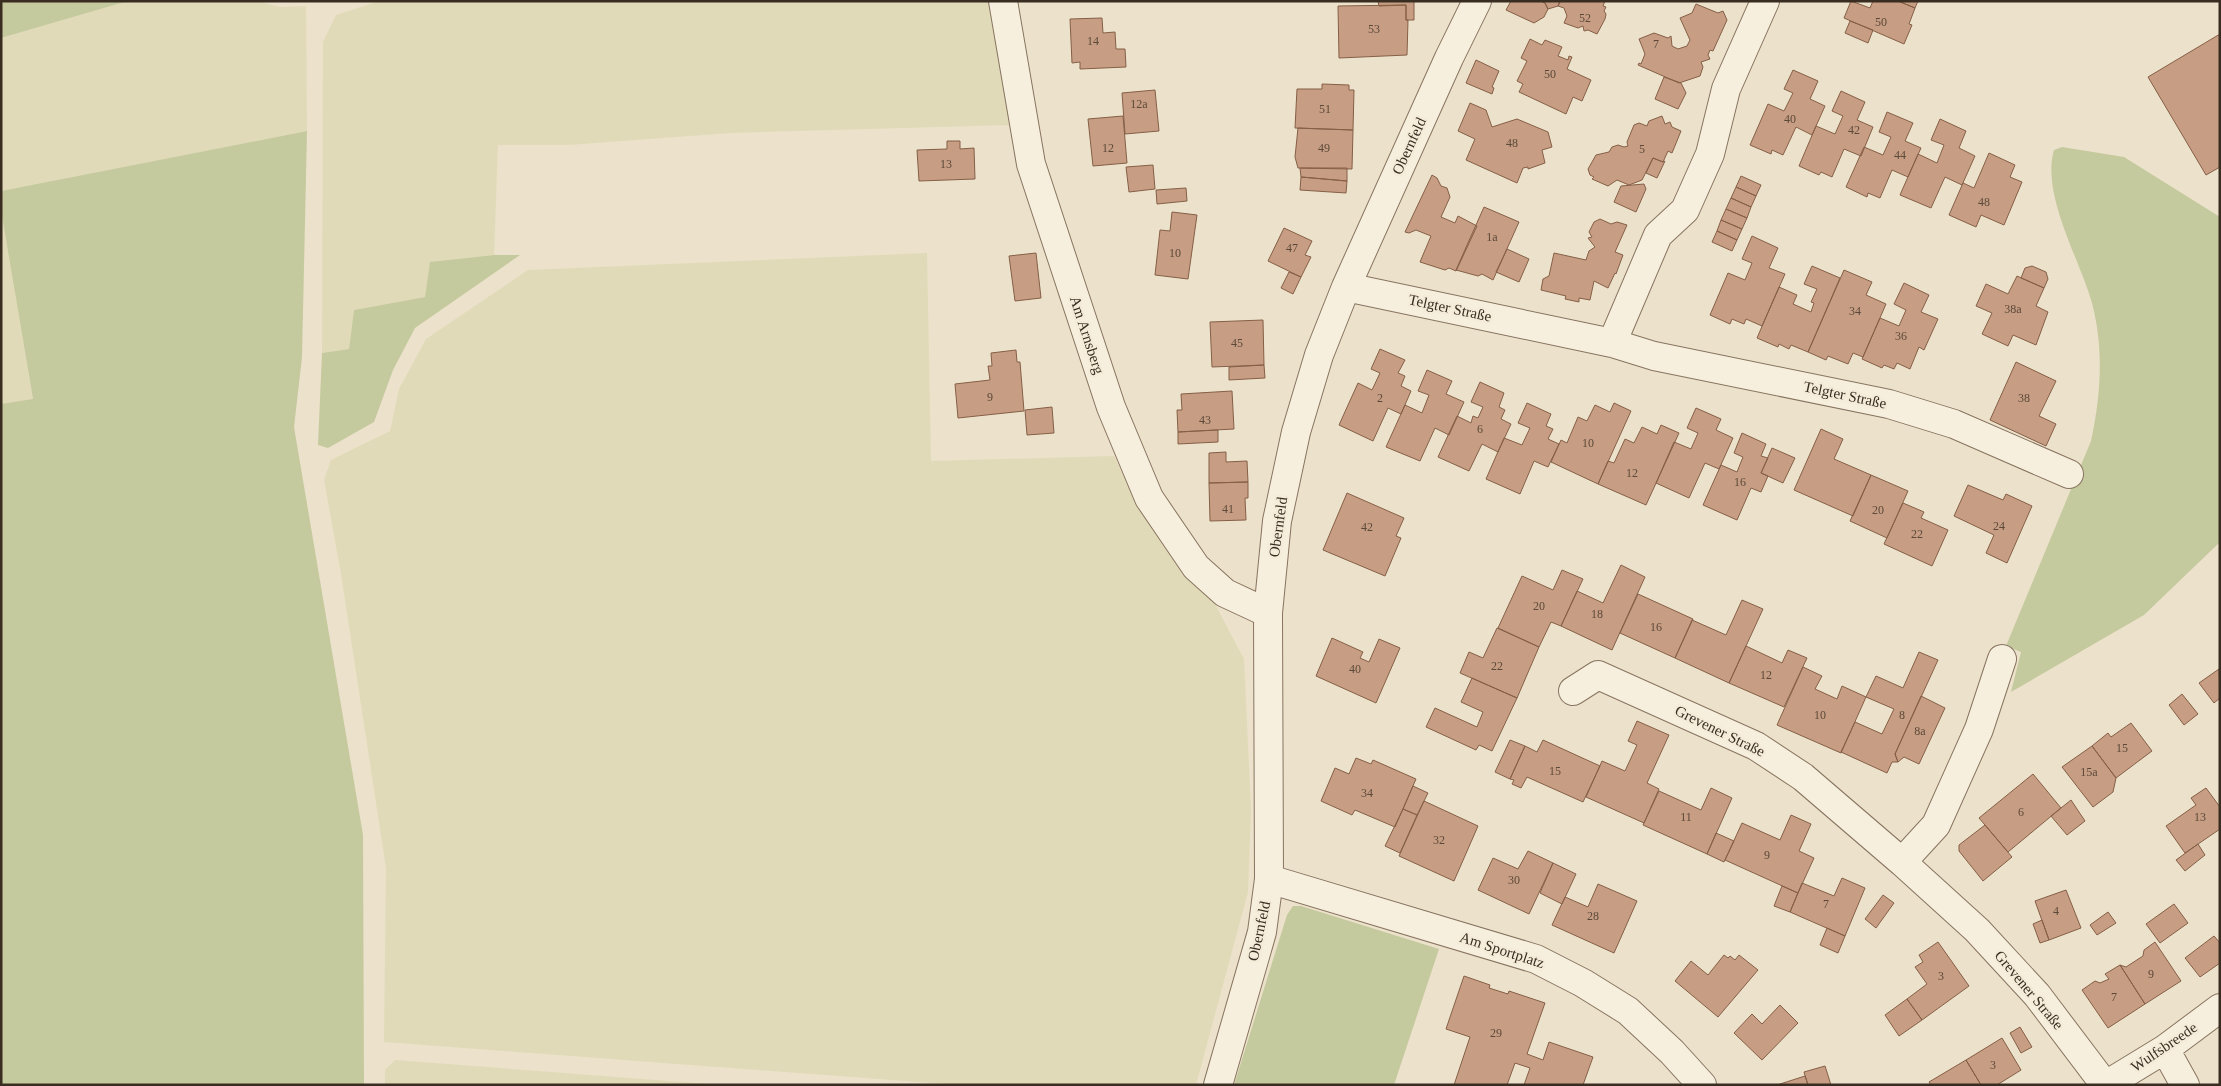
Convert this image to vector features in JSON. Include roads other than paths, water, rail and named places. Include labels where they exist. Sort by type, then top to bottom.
[{"type":"street","name":"Am Arnsberg","points":[[1003,1],[1031,164],[1112,407],[1149,498],[1196,567],[1225,593],[1268,613]]},
{"type":"street","name":"Obernfeld","points":[[1218,1085],[1262,932],[1268,879],[1268,613],[1277,521],[1296,432],[1318,355],[1346,287],[1477,1]]},
{"type":"street","points":[[1612,343],[1658,235],[1685,210],[1710,154],[1726,88],[1764,1]]},
{"type":"street","name":"Telgter Straße","points":[[1346,287],[1612,343],[1654,356],[1889,404],[1954,424],[2069,474]]},
{"type":"street","points":[[1902,862],[1936,826],[1979,729],[2002,659]]},
{"type":"street","name":"Grevener Straße","points":[[1572,691],[1598,675],[1756,746],[1803,777],[1902,862],[1977,930],[2037,995],[2106,1085]]},
{"type":"street","name":"Am Sportplatz","points":[[1268,879],[1536,959],[1583,983],[1628,1011],[1672,1052],[1702,1085]]},
{"type":"street","name":"Wulfsbreede","points":[[2106,1085],[2165,1049],[2220,1008]]},
{"type":"street","points":[[2165,1049],[2186,1085]]}]
